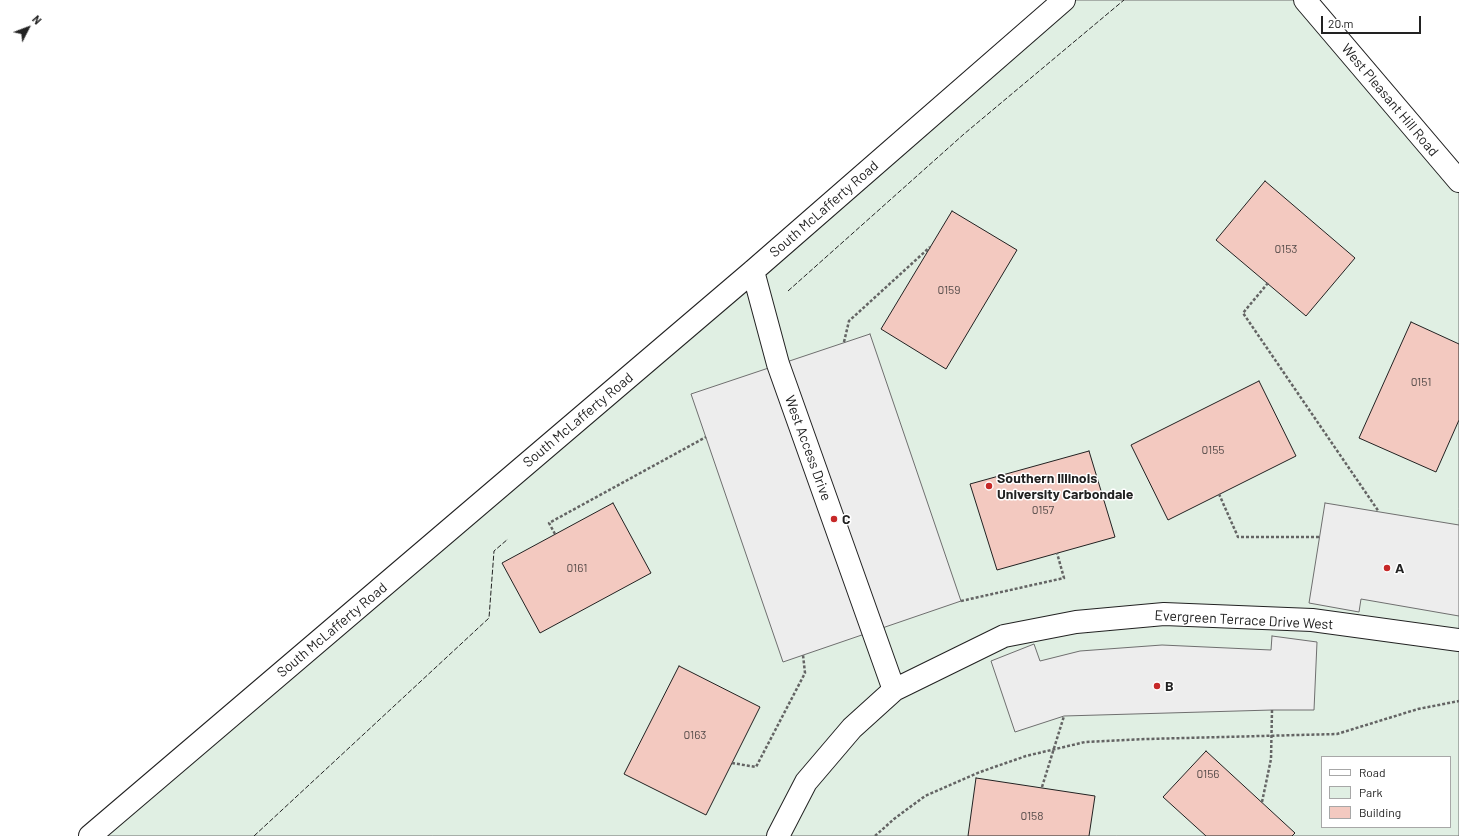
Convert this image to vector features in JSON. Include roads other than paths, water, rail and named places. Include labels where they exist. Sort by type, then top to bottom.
[{"type":"street","name":"South McLafferty Road","points":[[90,836],[753,271],[1064,0]]},
{"type":"street","name":"West Pleasant Hill Road","points":[[1305,0],[1459,181]]},
{"type":"street","name":"West Access Drive","points":[[753,271],[778,364],[894,690]]},
{"type":"street","name":"Evergreen Terrace Drive West","points":[[778,836],[806,782],[852,728],[894,690],[1004,636],[1076,622],[1164,614],[1312,620],[1459,640]]},
{"type":"place","name":"Southern Illinois University Carbondale","points":[[989,486]]},
{"type":"place","name":"C","points":[[834,519]]},
{"type":"place","name":"A","points":[[1387,568]]},
{"type":"place","name":"B","points":[[1157,686]]}]
